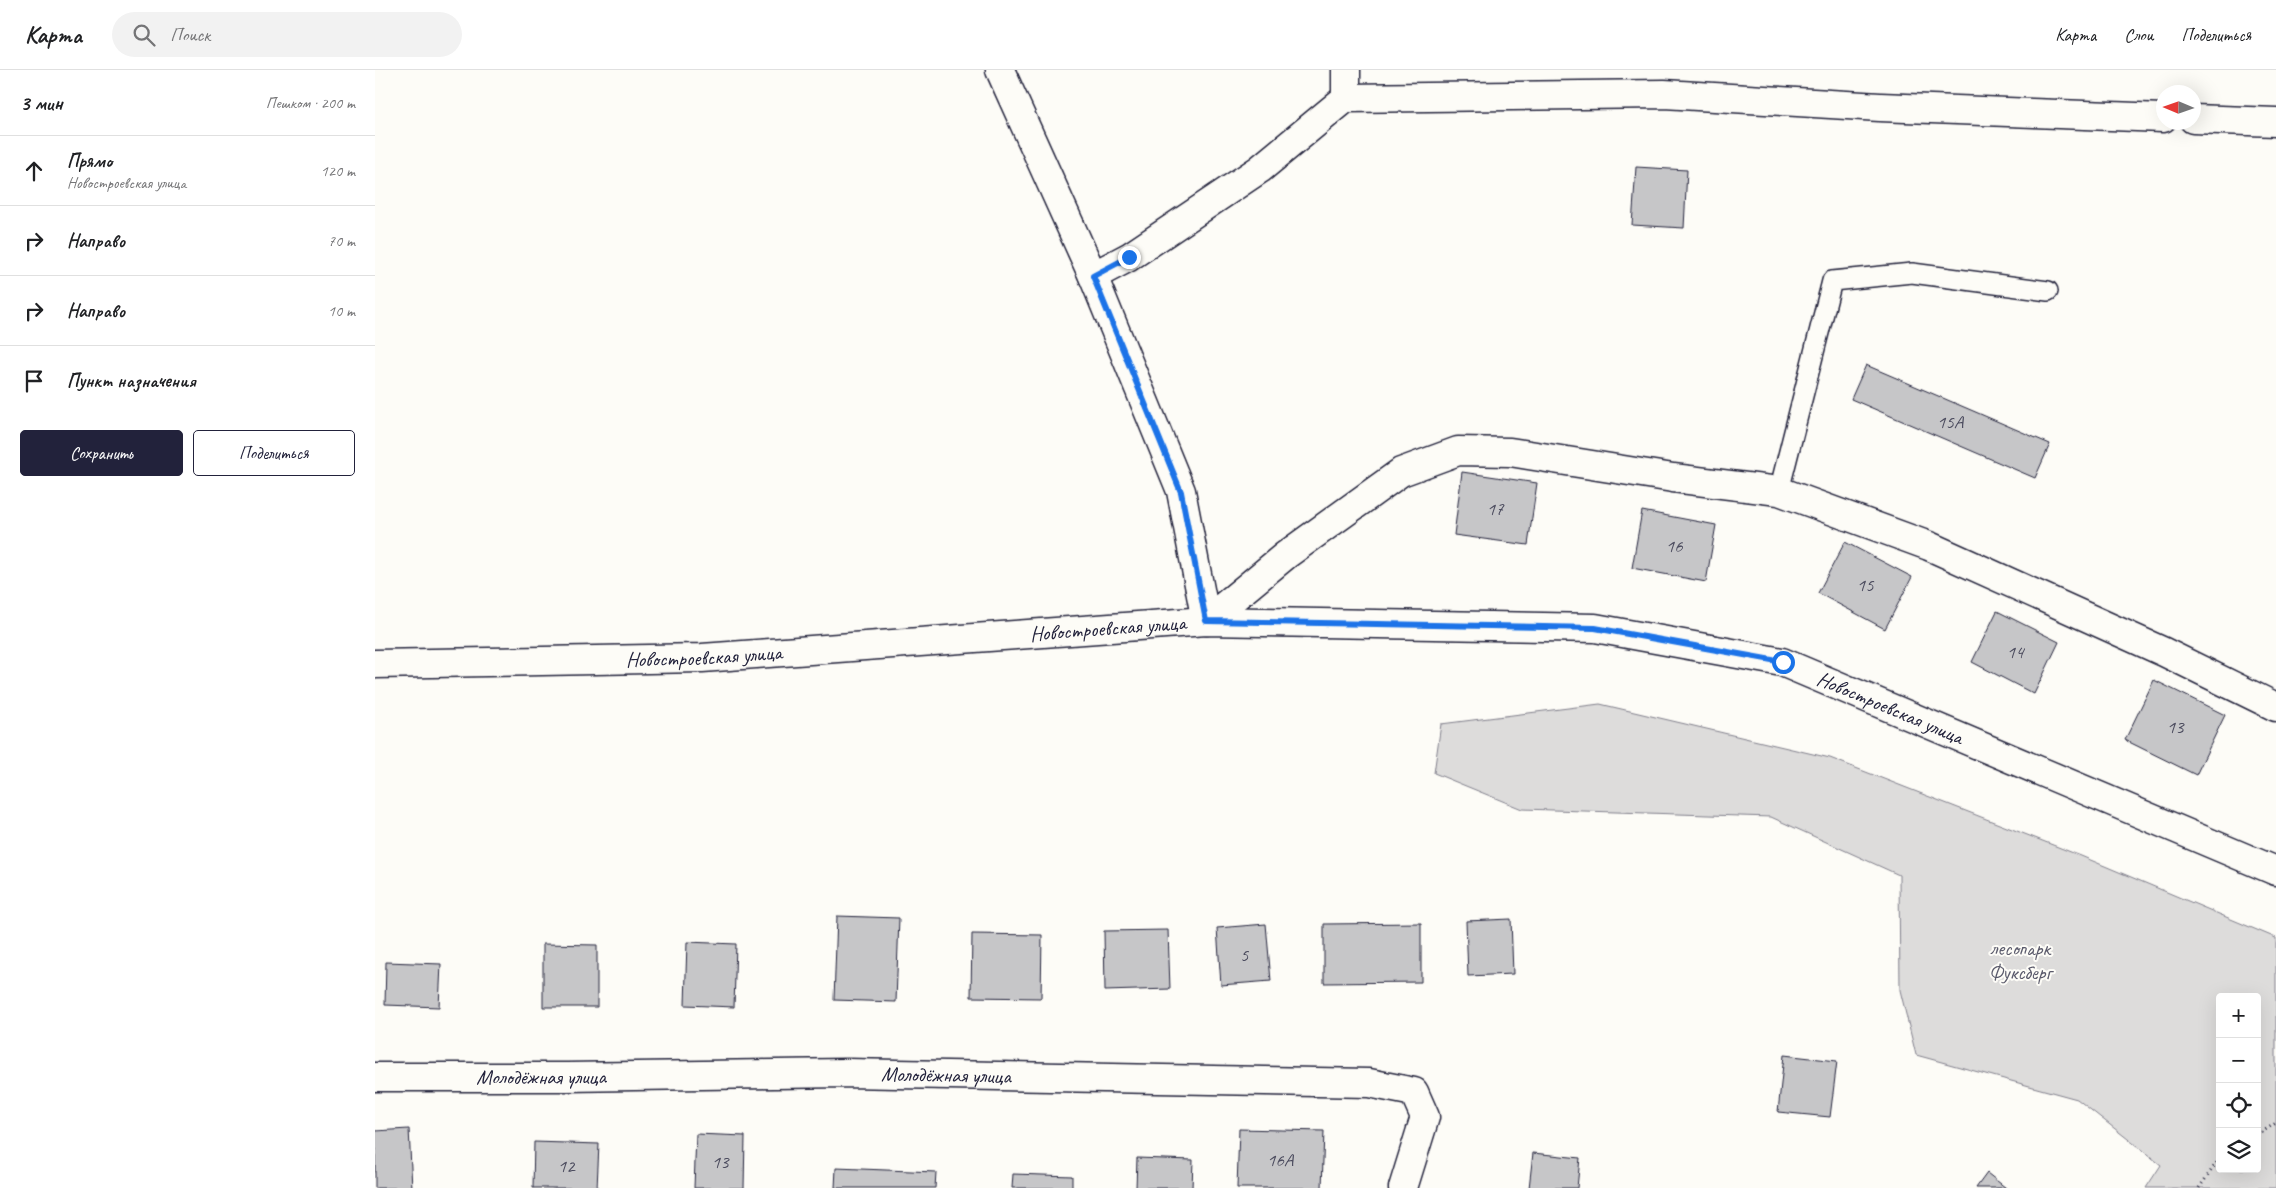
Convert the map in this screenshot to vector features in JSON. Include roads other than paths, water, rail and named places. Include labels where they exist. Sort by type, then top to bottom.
[{"type":"street","points":[[1000,70],[1093,276],[1181,492],[1206,621],[1286,555],[1401,472],[1457,451],[1509,452],[1673,478],[1779,491],[1929,546],[2164,652],[2276,707]]},
{"type":"street","points":[[1346,70],[1346,98]]},
{"type":"street","points":[[1093,276],[1129,257],[1260,169],[1346,98],[1664,94],[1889,107],[2156,118]]},
{"type":"street","points":[[2201,119],[2276,122]]},
{"type":"street","name":"Новостроевская улица","points":[[375,664],[702,658],[1206,621],[1595,628],[1783,662],[2276,871]]},
{"type":"street","name":"Молодёжная улица","points":[[375,1077],[567,1078],[847,1073],[1369,1082],[1414,1092],[1425,1117],[1403,1188]]},
{"type":"lane","points":[[1779,491],[1832,281],[1912,273],[2048,291]]},
{"type":"park label","name":"лесопарк Фуксберг","points":[[2020,960]]}]
